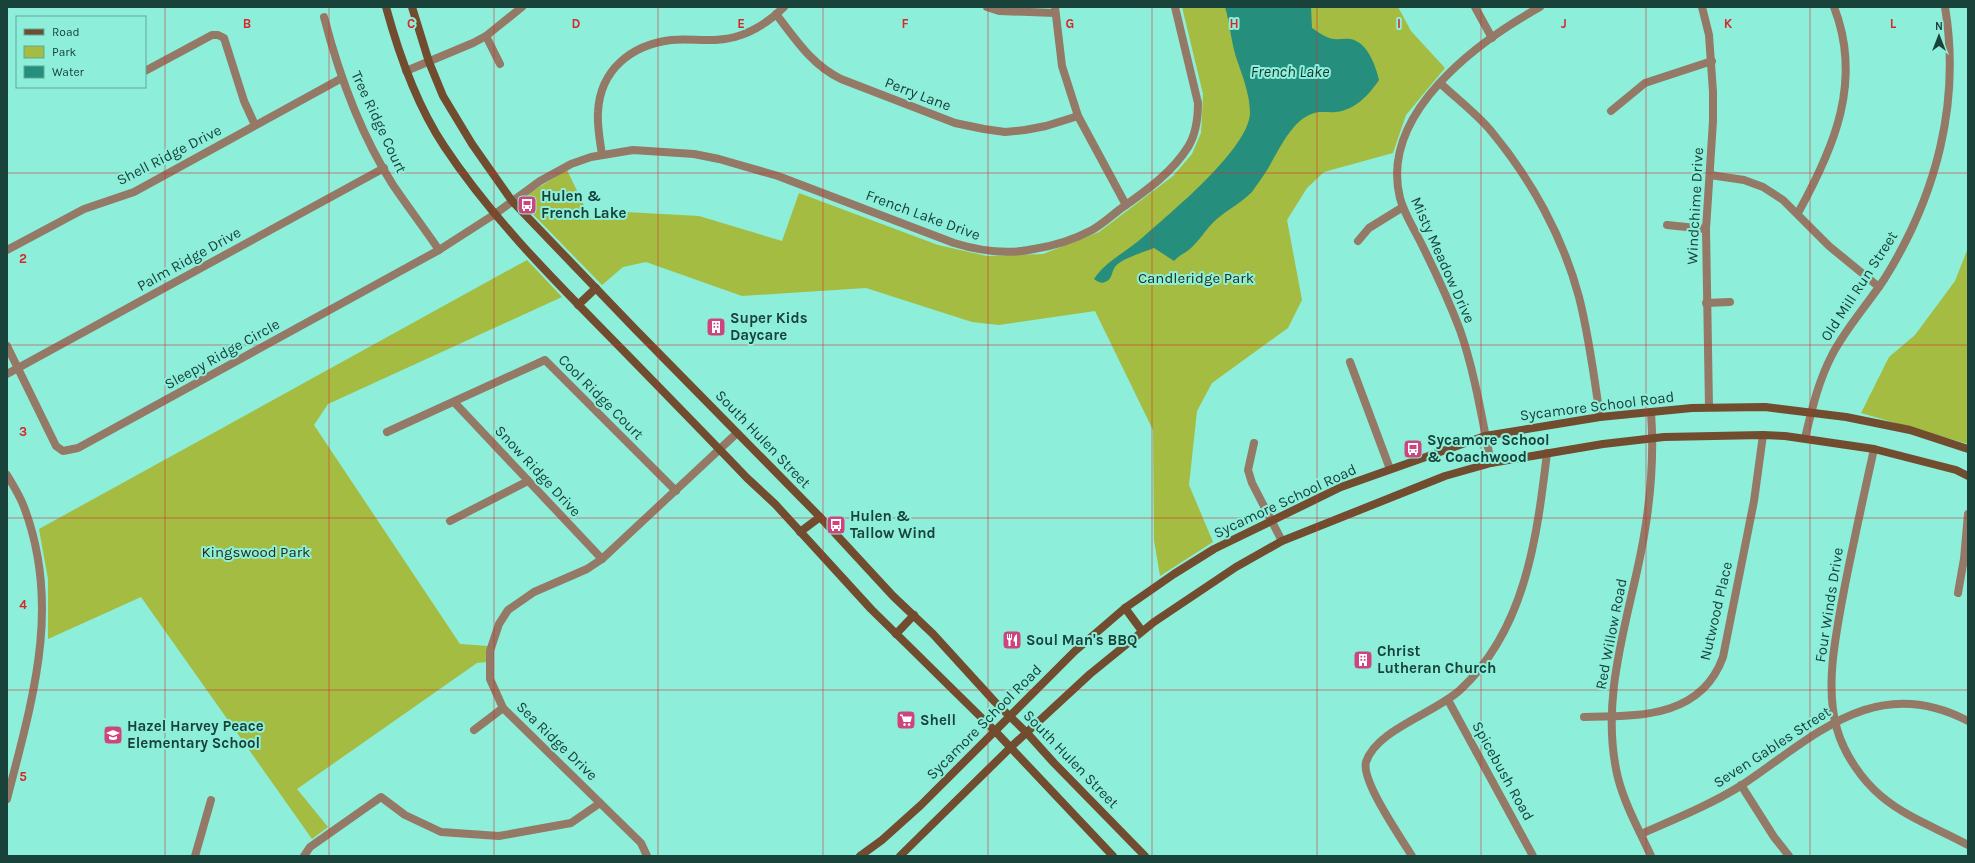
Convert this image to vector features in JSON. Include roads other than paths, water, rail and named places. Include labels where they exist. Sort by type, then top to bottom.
[{"type":"main road","points":[[386,7],[406,71],[425,113],[443,146],[529,255],[800,532],[896,634],[995,730],[1113,856]]},
{"type":"main road","name":"South Hulen Street","points":[[412,7],[429,62],[443,96],[472,144],[512,201],[914,615],[1054,763],[1145,856]]},
{"type":"main road","points":[[578,305],[596,288]]},
{"type":"main road","name":"Sycamore School Road","points":[[866,854],[921,804],[1075,651],[1125,608],[1214,549],[1327,493],[1390,469],[1485,436],[1600,417],[1708,407],[1765,407],[1880,422],[1968,449]]},
{"type":"main road","points":[[900,856],[1011,747],[1090,674],[1142,631],[1236,567],[1282,541],[1445,476],[1491,463],[1547,453],[1653,438],[1763,435],[1805,438],[1874,449],[1956,470],[1968,476]]},
{"type":"main road","points":[[800,532],[820,518]]},
{"type":"main road","points":[[1125,608],[1142,631]]},
{"type":"main road","points":[[896,634],[914,615]]},
{"type":"street","points":[[406,71],[486,36],[522,7]]},
{"type":"street","points":[[602,155],[598,125],[601,95],[605,81],[624,57],[638,49],[654,43],[673,40],[721,39],[736,36],[765,22],[784,7]]},
{"type":"street","points":[[987,7],[999,11],[1055,10],[1062,66],[1078,116],[1126,205]]},
{"type":"street","name":"French Lake Drive","points":[[496,214],[540,181],[571,164],[602,155],[633,150],[694,154],[719,159],[778,176],[954,243],[977,250],[1015,252],[1060,242],[1092,230],[1126,205],[1170,170],[1189,146],[1194,134],[1198,116],[1198,103],[1175,7]]},
{"type":"street","points":[[1475,7],[1492,38]]},
{"type":"street","name":"Misty Meadow Drive","points":[[1491,463],[1460,332],[1441,284],[1403,207],[1398,181],[1398,158],[1410,124],[1422,105],[1440,83],[1460,63],[1492,38],[1540,7]]},
{"type":"street","name":"Windchime Drive","points":[[1702,7],[1709,35],[1712,60],[1713,121],[1706,229],[1708,407]]},
{"type":"street","points":[[1798,213],[1819,175],[1832,143],[1846,89],[1846,50],[1842,30],[1834,7]]},
{"type":"street","name":"Old Mill Run Street","points":[[1805,438],[1817,389],[1833,354],[1879,287],[1910,233],[1920,210],[1938,156],[1945,128],[1949,94],[1948,26],[1945,7]]},
{"type":"street","name":"Perry Lane","points":[[776,14],[802,49],[827,72],[842,80],[955,123],[1005,132],[1046,126],[1078,116]]},
{"type":"street","name":"Tree Ridge Court","points":[[324,17],[342,78],[373,148],[393,184],[439,250]]},
{"type":"street","points":[[146,70],[212,35],[218,35],[224,38],[244,101],[255,125]]},
{"type":"street","points":[[486,36],[500,64]]},
{"type":"street","points":[[1611,111],[1645,83],[1712,60]]},
{"type":"street","name":"Shell Ridge Drive","points":[[7,250],[84,209],[134,192],[342,78]]},
{"type":"street","points":[[1440,83],[1491,130],[1534,192],[1549,219],[1570,271],[1578,296],[1592,355],[1600,417]]},
{"type":"street","name":"Palm Ridge Drive","points":[[7,374],[384,168]]},
{"type":"street","points":[[1710,175],[1726,176],[1763,187],[1783,200],[1798,213],[1829,246],[1879,287]]},
{"type":"street","points":[[1358,241],[1369,228],[1403,207]]},
{"type":"street","name":"Sleepy Ridge Circle","points":[[7,346],[56,446],[63,451],[69,451],[78,448],[310,322],[439,250],[496,214]]},
{"type":"street","points":[[1667,225],[1706,229]]},
{"type":"street","points":[[1706,303],[1730,302]]},
{"type":"street","name":"Cool Ridge Court","points":[[387,432],[545,360],[676,491]]},
{"type":"street","points":[[1350,362],[1390,469]]},
{"type":"street","name":"Snow Ridge Drive","points":[[454,402],[602,559]]},
{"type":"street","name":"Red Willow Road","points":[[1651,412],[1653,470],[1648,515],[1618,654],[1611,716],[1618,778],[1625,800],[1651,856]]},
{"type":"street","name":"Sea Ridge Drive","points":[[647,856],[641,842],[503,708],[490,679],[490,651],[499,624],[508,610],[534,592],[587,569],[602,559],[737,433]]},
{"type":"street","name":"Nutwood Place","points":[[1584,717],[1648,714],[1689,701],[1710,683],[1719,668],[1723,657],[1754,501],[1763,435]]},
{"type":"street","points":[[1254,443],[1248,470],[1252,483],[1282,541]]},
{"type":"street","name":"Four Winds Drive","points":[[1874,449],[1859,514],[1836,638],[1832,687],[1835,721],[1844,748],[1857,768],[1881,796],[1903,813],[1968,845]]},
{"type":"street","points":[[1412,856],[1369,784],[1366,763],[1372,750],[1382,739],[1448,700],[1476,672],[1496,647],[1507,627],[1525,580],[1540,510],[1547,453]]},
{"type":"street","points":[[7,475],[24,506],[35,544],[40,573],[42,607],[40,657],[27,722],[7,799]]},
{"type":"street","points":[[450,521],[528,481]]},
{"type":"street","points":[[1958,593],[1964,559],[1968,514]]},
{"type":"street","name":"Spicebush Road","points":[[1448,700],[1533,856]]},
{"type":"street","name":"Seven Gables Street","points":[[1641,834],[1713,802],[1741,785],[1835,721],[1860,710],[1886,705],[1924,705],[1944,710],[1968,721]]},
{"type":"street","points":[[474,730],[503,708]]},
{"type":"street","points":[[1741,785],[1774,837],[1790,856]]},
{"type":"street","points":[[304,856],[310,847],[381,797],[405,815],[441,832],[499,836],[571,823],[600,803]]},
{"type":"street","points":[[195,856],[211,800]]},
{"type":"water","name":"French Lake","points":[[1225,7],[1311,7],[1312,28],[1322,35],[1331,38],[1351,39],[1361,44],[1371,58],[1379,80],[1371,91],[1355,105],[1343,111],[1316,113],[1302,119],[1285,139],[1252,192],[1218,218],[1191,248],[1174,261],[1154,248],[1122,261],[1115,267],[1108,281],[1104,283],[1099,282],[1094,279],[1104,267],[1142,238],[1206,180],[1223,162],[1246,128],[1250,113],[1249,99],[1234,51]]},
{"type":"place","name":"Hulen & French Lake","points":[[527,205]]},
{"type":"place","name":"Super Kids Daycare","points":[[716,327]]},
{"type":"place","name":"Sycamore School & Coachwood","points":[[1413,449]]},
{"type":"place","name":"Hulen & Tallow Wind","points":[[836,525]]},
{"type":"place","name":"Soul Man's BBQ","points":[[1012,640]]},
{"type":"place","name":"Christ Lutheran Church","points":[[1363,660]]},
{"type":"place","name":"Shell","points":[[906,720]]},
{"type":"place","name":"Hazel Harvey Peace Elementary School","points":[[113,735]]},
{"type":"park label","name":"Candleridge Park","points":[[1196,278]]},
{"type":"park label","name":"Kingswood Park","points":[[256,552]]}]
